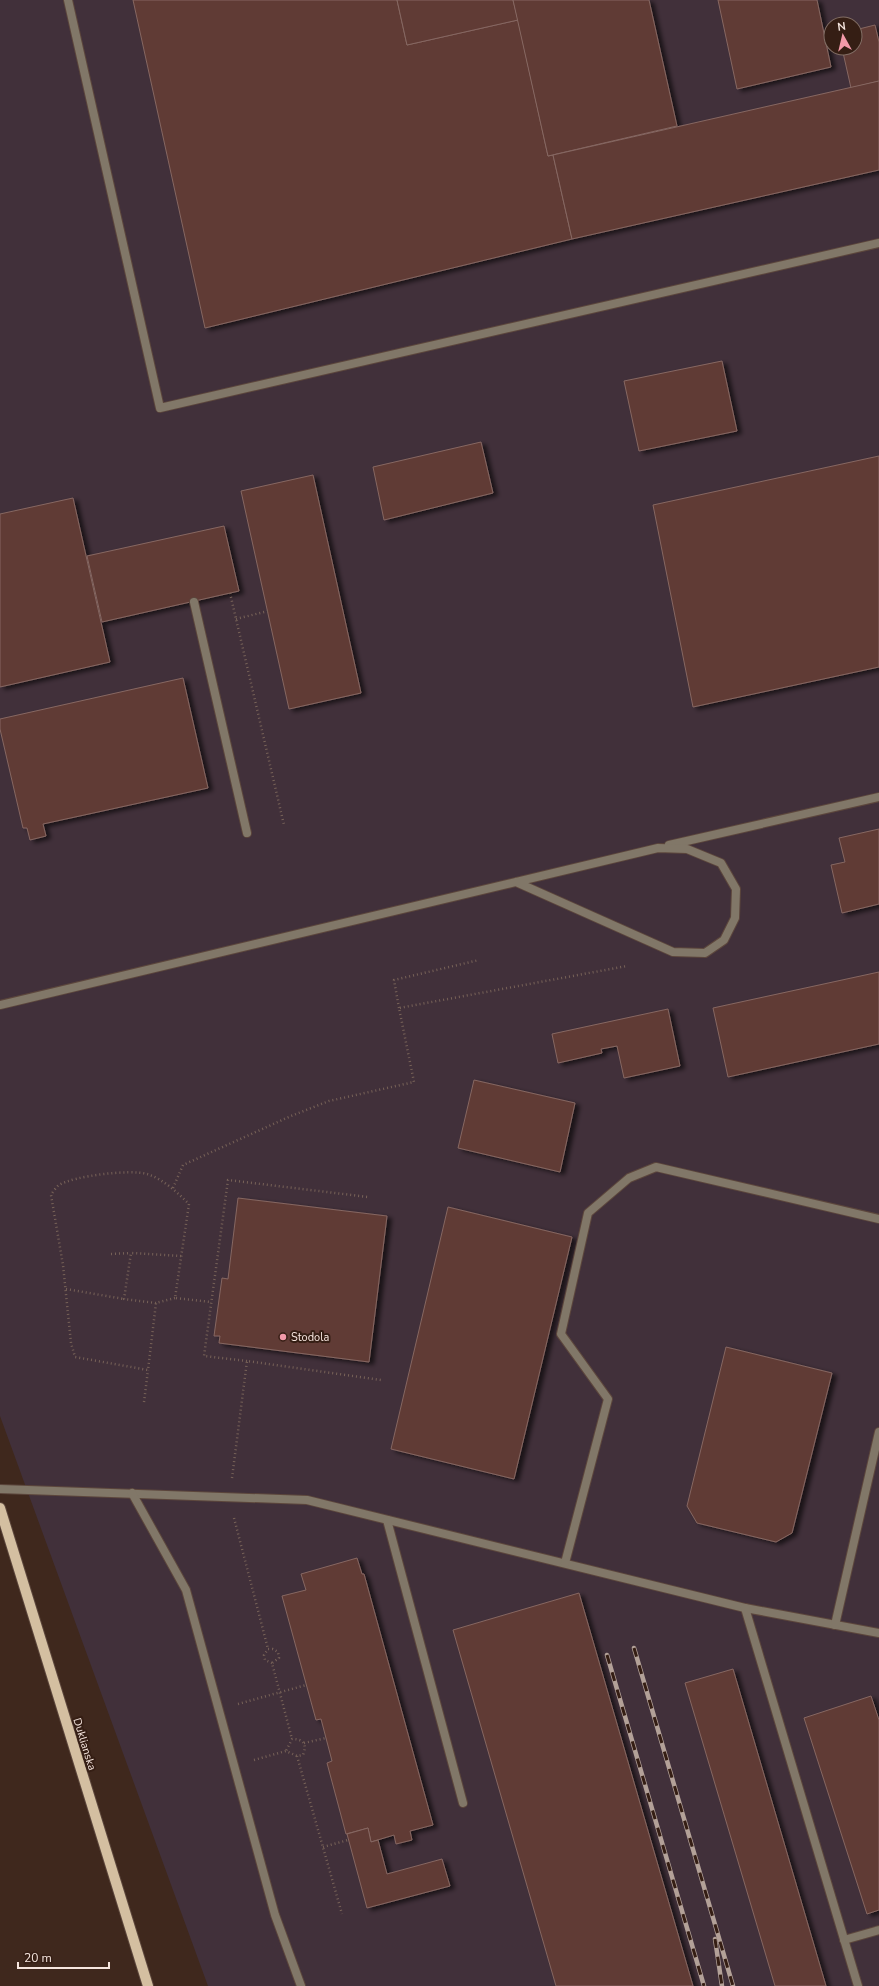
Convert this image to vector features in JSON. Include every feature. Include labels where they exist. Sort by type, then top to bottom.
[{"type":"main road","name":"Duklianska","points":[[0,1508],[148,1986]]},
{"type":"lane","points":[[68,0],[160,408],[879,243]]},
{"type":"lane","points":[[194,602],[247,833]]},
{"type":"lane","points":[[0,1005],[658,848],[879,797]]},
{"type":"lane","points":[[516,882],[673,952],[705,952],[724,940],[735,918],[736,889],[721,863],[687,849],[658,848]]},
{"type":"lane","points":[[565,1563],[608,1399],[561,1334],[588,1213],[629,1178],[656,1167],[879,1219]]},
{"type":"lane","points":[[835,1625],[879,1432]]},
{"type":"lane","points":[[0,1489],[307,1500],[745,1608],[879,1633]]},
{"type":"lane","points":[[132,1493],[186,1590],[275,1915],[301,1986]]},
{"type":"lane","points":[[387,1520],[463,1803]]},
{"type":"lane","points":[[745,1608],[858,1986]]},
{"type":"lane","points":[[844,1940],[879,1930]]},
{"type":"path","points":[[230,594],[284,825]]},
{"type":"path","points":[[236,619],[268,611]]},
{"type":"path","points":[[173,1188],[183,1165],[291,1116],[329,1101],[414,1082],[394,980],[479,960]]},
{"type":"path","points":[[399,1008],[627,966]]},
{"type":"path","points":[[148,1370],[74,1357],[59,1237],[51,1195],[58,1186],[83,1178],[124,1172],[147,1174],[173,1188],[189,1204],[175,1298]]},
{"type":"path","points":[[368,1197],[228,1180],[204,1356],[381,1380]]},
{"type":"path","points":[[110,1254],[130,1253],[181,1256]]},
{"type":"path","points":[[124,1299],[130,1253]]},
{"type":"path","points":[[66,1289],[156,1303],[175,1298],[211,1302]]},
{"type":"path","points":[[144,1402],[156,1303]]},
{"type":"path","points":[[247,1361],[229,1497],[268,1649],[264,1655],[265,1660],[272,1663]]},
{"type":"path","points":[[268,1649],[273,1649],[278,1652],[279,1658],[272,1663]]},
{"type":"path","points":[[272,1663],[292,1739],[286,1751]]},
{"type":"path","points":[[218,1709],[306,1685]]},
{"type":"path","points":[[304,1743],[326,1738]]},
{"type":"path","points":[[234,1766],[286,1751],[298,1756],[303,1755],[306,1748],[304,1743],[300,1739],[292,1739]]},
{"type":"path","points":[[298,1756],[342,1914]]},
{"type":"path","points":[[323,1847],[348,1840]]},
{"type":"shaded area","points":[[0,0],[879,0],[879,1986],[208,1986],[0,1416]]},
{"type":"building","points":[[133,0],[397,0],[407,45],[518,20],[548,156],[553,155],[572,239],[205,328]]},
{"type":"building","points":[[397,0],[513,0],[518,20],[407,45]]},
{"type":"building","points":[[513,0],[649,0],[677,126],[548,156]]},
{"type":"building","points":[[718,0],[817,0],[823,29],[823,56],[829,56],[831,67],[737,89]]},
{"type":"building","points":[[875,25],[879,42],[879,81],[851,88],[844,56],[863,56],[863,28]]},
{"type":"building","points":[[879,81],[879,170],[572,239],[553,155]]},
{"type":"building","points":[[722,361],[737,431],[639,451],[624,381]]},
{"type":"building","points":[[481,442],[493,493],[384,520],[373,467]]},
{"type":"building","points":[[879,456],[879,667],[693,707],[653,505]]},
{"type":"building","points":[[313,475],[361,693],[289,709],[241,491]]},
{"type":"building","points":[[73,498],[110,662],[0,687],[0,514]]},
{"type":"building","points":[[224,526],[239,591],[102,622],[87,556]]},
{"type":"building","points":[[183,678],[208,788],[43,824],[46,836],[30,840],[27,828],[23,828],[0,729],[0,719]]},
{"type":"building","points":[[879,829],[879,904],[842,913],[831,865],[845,862],[839,838]]},
{"type":"building","points":[[879,972],[879,1044],[728,1077],[713,1008]]},
{"type":"building","points":[[668,1009],[680,1066],[624,1078],[617,1046],[601,1049],[602,1053],[558,1063],[552,1034]]},
{"type":"building","points":[[474,1080],[575,1103],[560,1172],[458,1148]]},
{"type":"building","points":[[238,1198],[387,1216],[369,1362],[219,1343],[220,1336],[214,1336],[222,1278],[228,1279]]},
{"type":"building","points":[[448,1207],[572,1237],[514,1479],[391,1449]]},
{"type":"building","points":[[726,1347],[832,1373],[792,1533],[776,1542],[697,1523],[687,1506]]},
{"type":"building","points":[[357,1558],[362,1574],[364,1574],[433,1825],[410,1831],[412,1840],[396,1844],[394,1835],[371,1842],[368,1828],[346,1834],[327,1763],[332,1761],[321,1719],[316,1720],[282,1596],[306,1590],[301,1574]]},
{"type":"building","points":[[579,1593],[693,1986],[556,1986],[453,1630]]},
{"type":"building","points":[[733,1669],[826,1986],[775,1986],[685,1683]]},
{"type":"building","points":[[871,1696],[879,1720],[879,1910],[867,1914],[804,1718]]},
{"type":"building","points":[[368,1828],[371,1842],[378,1840],[387,1874],[442,1859],[450,1886],[367,1908],[347,1834]]},
{"type":"railway","points":[[634,1648],[733,1986]]},
{"type":"railway","points":[[607,1655],[704,1986]]},
{"type":"railway","points":[[715,1939],[722,1986]]},
{"type":"place","name":"Stodola","points":[[283,1337]]}]
